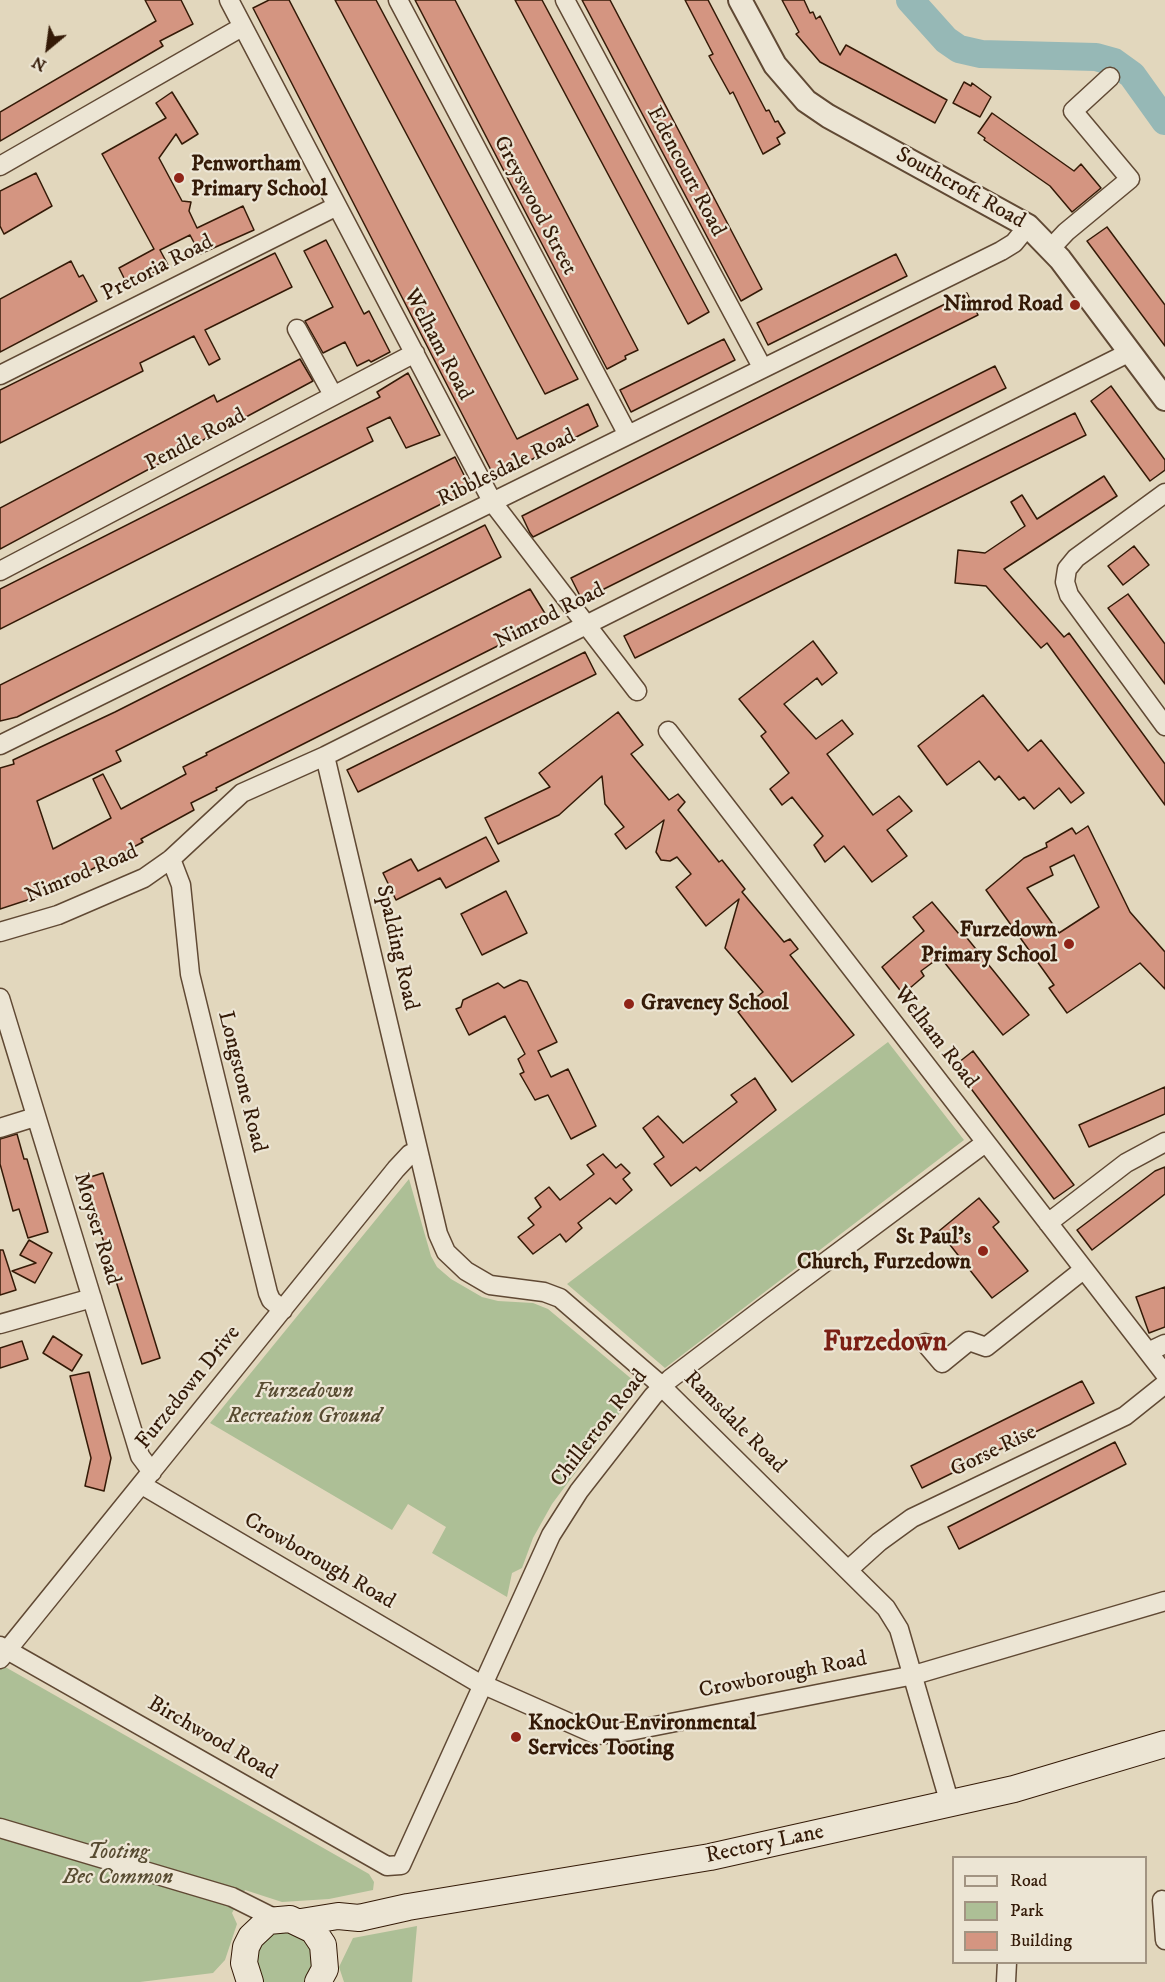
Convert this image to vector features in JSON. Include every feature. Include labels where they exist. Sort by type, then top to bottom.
[{"type":"main road","name":"Rectory Lane","points":[[278,1924],[338,1916],[359,1918],[408,1906],[710,1857],[1014,1789],[1165,1744]]},
{"type":"main road","points":[[325,1971],[359,1918]]},
{"type":"main road","points":[[244,1978],[246,1947],[278,1924],[319,1937],[325,1971]]},
{"type":"street","name":"Welham Road","points":[[229,0],[493,503],[637,691]]},
{"type":"street","name":"Greyswood Street","points":[[398,0],[628,435]]},
{"type":"street","name":"Edencourt Road","points":[[565,0],[762,367]]},
{"type":"street","name":"Southcroft Road","points":[[740,0],[775,65],[806,101],[828,116],[1028,226],[1051,248],[1165,399]]},
{"type":"street","points":[[0,166],[242,27]]},
{"type":"street","points":[[1051,248],[1066,232],[1130,179],[1073,111],[1110,77]]},
{"type":"street","name":"Pretoria Road","points":[[0,375],[337,206]]},
{"type":"street","name":"Ribblesdale Road","points":[[0,745],[1001,251],[1014,243],[1028,226]]},
{"type":"street","points":[[297,329],[333,395]]},
{"type":"street","name":"Nimrod Road","points":[[0,932],[58,915],[144,878],[171,859],[242,793],[325,756],[1130,352]]},
{"type":"street","name":"Pendle Road","points":[[0,571],[415,353]]},
{"type":"street","points":[[1165,493],[1076,558],[1068,569],[1065,582],[1069,595],[1165,726]]},
{"type":"street","name":"Welham Road","points":[[668,731],[1165,1374]]},
{"type":"street","name":"Spalding Road","points":[[325,756],[417,1151]]},
{"type":"street","name":"Longstone Road","points":[[171,859],[181,885],[190,974],[268,1293],[271,1300],[283,1310]]},
{"type":"street","name":"Moyser Road","points":[[0,998],[147,1478]]},
{"type":"street","points":[[0,1128],[35,1117]]},
{"type":"street","points":[[1048,1223],[1126,1163],[1165,1142]]},
{"type":"street","name":"Chillerton Road","points":[[401,1865],[551,1535],[579,1491],[662,1386],[985,1143]]},
{"type":"street","name":"Furzedown Drive","points":[[2,1652],[147,1478],[396,1169],[410,1154],[417,1151]]},
{"type":"street","name":"Ramsdale Road","points":[[417,1151],[438,1234],[454,1262],[490,1285],[544,1292],[560,1298],[662,1386],[894,1618],[914,1675],[950,1804]]},
{"type":"street","points":[[926,1342],[942,1363],[969,1341],[986,1347],[1083,1270]]},
{"type":"street","points":[[0,1324],[92,1298]]},
{"type":"street","points":[[1148,1352],[1165,1344]]},
{"type":"street","name":"Gorse Rise","points":[[848,1570],[879,1542],[912,1518],[1125,1416],[1165,1384]]},
{"type":"street","name":"Crowborough Road","points":[[147,1478],[484,1685],[597,1735],[642,1729],[914,1675],[1165,1600]]},
{"type":"street","name":"Birchwood Road","points":[[2,1652],[387,1866],[401,1865]]},
{"type":"street","points":[[0,1828],[244,1902],[278,1924]]},
{"type":"street","points":[[1162,1900],[1165,1940]]},
{"type":"street","points":[[1006,1982],[1007,1964]]},
{"type":"green space","points":[[888,1042],[964,1140],[665,1368],[567,1284]]},
{"type":"green space","name":"Furzedown Recreation Ground","points":[[409,1179],[431,1256],[437,1267],[451,1279],[482,1297],[498,1301],[533,1303],[548,1309],[640,1386],[552,1504],[533,1538],[522,1568],[512,1573],[507,1597],[432,1553],[446,1527],[408,1504],[392,1530],[210,1423]]},
{"type":"green space","name":"Tooting Bec Common","points":[[0,1664],[369,1874],[374,1882],[373,1890],[329,1899],[282,1902],[245,1890],[232,1913],[237,1924],[225,1960],[213,1973],[140,1982],[0,1982]]},
{"type":"green space","points":[[417,1926],[412,1982],[344,1982],[339,1967],[353,1938]]},
{"type":"green space","points":[[283,1927],[310,1941],[316,1962],[307,1982],[261,1982],[252,1951],[257,1941]]},
{"type":"building","points":[[145,0],[181,0],[193,24],[160,41],[163,46],[0,141],[0,112],[156,21]]},
{"type":"building","points":[[269,0],[289,0],[517,439],[588,404],[598,426],[495,478],[253,8]]},
{"type":"building","points":[[335,0],[376,0],[578,379],[545,394]]},
{"type":"building","points":[[415,0],[455,0],[638,350],[625,356],[626,359],[607,369]]},
{"type":"building","points":[[515,0],[542,0],[709,312],[688,324]]},
{"type":"building","points":[[582,0],[610,0],[762,289],[741,301]]},
{"type":"building","points":[[685,0],[708,0],[766,111],[769,110],[775,122],[778,121],[785,133],[777,138],[780,144],[763,154],[733,92],[730,94],[709,56],[713,54]]},
{"type":"building","points":[[782,0],[804,0],[810,13],[813,12],[816,19],[820,16],[840,55],[846,45],[947,100],[935,123],[820,62],[796,34],[799,32]]},
{"type":"building","points":[[964,82],[971,86],[972,83],[991,97],[980,117],[953,103]]},
{"type":"building","points":[[172,92],[198,134],[182,144],[176,134],[159,158],[182,201],[191,202],[189,211],[197,228],[243,206],[254,230],[200,254],[190,235],[160,250],[168,265],[128,286],[119,268],[154,249],[102,154],[166,118],[156,103]]},
{"type":"building","points":[[992,113],[1074,171],[1081,164],[1101,188],[1072,212],[1050,186],[984,140],[985,138],[978,133]]},
{"type":"building","points":[[36,173],[52,206],[4,234],[0,226],[0,191]]},
{"type":"building","points":[[1107,227],[1165,305],[1165,346],[1087,241]]},
{"type":"building","points":[[326,240],[364,314],[369,311],[390,352],[371,362],[369,360],[357,366],[345,342],[323,353],[305,321],[333,307],[304,251]]},
{"type":"building","points":[[275,253],[292,287],[205,330],[220,359],[209,365],[194,336],[140,363],[143,371],[0,443],[0,390]]},
{"type":"building","points":[[896,254],[907,276],[768,345],[757,323]]},
{"type":"building","points":[[71,261],[79,277],[83,275],[97,301],[0,352],[0,299]]},
{"type":"building","points":[[967,293],[978,315],[533,537],[530,533],[522,516]]},
{"type":"building","points":[[724,339],[735,360],[631,412],[620,390]]},
{"type":"building","points":[[300,359],[313,381],[0,549],[0,508],[214,395],[217,402]]},
{"type":"building","points":[[995,366],[1006,388],[582,600],[571,578]]},
{"type":"building","points":[[408,373],[440,435],[406,448],[390,417],[367,428],[373,441],[0,629],[0,589],[380,397],[377,392]]},
{"type":"building","points":[[1111,386],[1165,460],[1165,470],[1150,481],[1091,401]]},
{"type":"building","points":[[1075,413],[1086,435],[635,658],[624,636]]},
{"type":"building","points":[[455,457],[471,489],[17,717],[0,721],[0,685]]},
{"type":"building","points":[[1104,476],[1117,496],[1004,569],[1064,637],[1069,633],[1165,764],[1165,805],[1047,643],[1041,648],[986,586],[955,583],[958,550],[985,553],[1025,526],[1011,502],[1022,495],[1037,519]]},
{"type":"building","points":[[485,525],[501,557],[116,751],[121,761],[37,801],[53,849],[111,818],[93,779],[103,774],[121,809],[186,774],[183,767],[207,755],[206,753],[530,589],[549,620],[216,788],[217,790],[191,803],[194,810],[141,839],[143,842],[66,883],[67,887],[0,909],[0,768],[14,764],[13,760],[115,712]]},
{"type":"building","points":[[1134,546],[1149,565],[1123,585],[1108,566]]},
{"type":"building","points":[[1128,594],[1165,644],[1165,684],[1108,608]]},
{"type":"building","points":[[813,641],[837,673],[822,685],[817,678],[784,704],[816,739],[842,720],[853,734],[827,754],[873,815],[899,796],[912,811],[887,830],[907,856],[872,882],[844,846],[825,862],[814,845],[823,836],[792,797],[782,805],[770,789],[789,773],[761,736],[766,732],[739,699]]},
{"type":"building","points":[[585,652],[596,674],[358,792],[347,770]]},
{"type":"building","points":[[983,695],[1028,751],[1041,740],[1084,793],[1071,803],[1059,788],[1034,809],[1024,797],[1019,800],[999,776],[995,780],[979,761],[947,785],[918,746]]},
{"type":"building","points":[[618,712],[643,745],[631,754],[669,800],[678,794],[685,802],[678,810],[719,862],[722,860],[745,889],[742,892],[784,942],[790,939],[798,949],[790,955],[854,1035],[792,1082],[738,1012],[763,992],[725,948],[739,899],[706,926],[676,887],[691,874],[677,857],[670,861],[661,860],[656,852],[664,820],[626,849],[615,834],[624,827],[605,804],[602,776],[559,815],[498,844],[485,818],[550,787],[539,773]]},
{"type":"building","points":[[1088,826],[1130,912],[1165,952],[1165,989],[1140,963],[1067,1013],[1049,988],[1054,985],[986,890],[1024,858],[1047,847],[1046,843],[1072,828],[1076,834]],"holes":[[[1074,855],[1099,907],[1059,933],[1027,888],[1053,875],[1050,867]]]},
{"type":"building","points":[[486,837],[499,861],[446,888],[440,878],[396,900],[383,873],[411,859],[418,871]]},
{"type":"building","points":[[506,891],[527,933],[482,955],[461,914]]},
{"type":"building","points":[[932,902],[959,934],[963,933],[1029,1015],[1003,1035],[940,957],[921,971],[924,976],[903,994],[882,967],[924,931],[913,917]]},
{"type":"building","points":[[520,980],[527,982],[557,1042],[538,1051],[551,1077],[568,1069],[596,1126],[571,1139],[548,1095],[535,1100],[520,1074],[524,1072],[518,1059],[525,1054],[505,1016],[469,1035],[456,1009],[461,1007],[463,1000],[498,983],[504,988]]},
{"type":"building","points":[[973,1051],[1074,1185],[1054,1199],[954,1066]]},
{"type":"building","points":[[755,1078],[776,1110],[700,1171],[696,1167],[671,1186],[654,1164],[664,1157],[643,1128],[658,1116],[683,1143],[737,1102],[731,1095]]},
{"type":"building","points":[[1165,1087],[1165,1114],[1089,1147],[1079,1125]]},
{"type":"building","points":[[17,1134],[24,1159],[27,1159],[48,1232],[28,1238],[19,1209],[13,1211],[0,1164],[0,1139]]},
{"type":"building","points":[[603,1154],[616,1168],[621,1164],[630,1173],[623,1179],[632,1190],[616,1204],[610,1198],[578,1223],[582,1228],[566,1242],[560,1234],[533,1254],[518,1237],[534,1225],[528,1218],[541,1207],[535,1198],[549,1187],[560,1200],[594,1174],[587,1165]]},
{"type":"building","points":[[1165,1167],[1165,1194],[1092,1250],[1077,1230],[1155,1171]]},
{"type":"building","points":[[103,1173],[160,1358],[142,1364],[84,1179]]},
{"type":"building","name":"St Paul's Church, Furzedown","points":[[979,1198],[999,1222],[993,1227],[1028,1271],[992,1298],[939,1231]]},
{"type":"building","points":[[29,1240],[52,1253],[35,1283],[12,1271],[36,1263],[20,1255]]},
{"type":"building","points":[[0,1250],[3,1250],[16,1290],[0,1295]]},
{"type":"building","points":[[1165,1287],[1165,1327],[1149,1333],[1136,1297]]},
{"type":"building","points":[[53,1336],[82,1355],[72,1371],[43,1353]]},
{"type":"building","points":[[22,1341],[28,1359],[0,1368],[0,1348]]},
{"type":"building","points":[[89,1372],[111,1458],[104,1491],[85,1486],[91,1458],[70,1376]]},
{"type":"building","points":[[1082,1381],[1094,1403],[922,1488],[911,1466]]},
{"type":"building","points":[[1115,1442],[1126,1464],[959,1549],[948,1527]]},
{"type":"waterway","points":[[910,0],[946,40],[959,49],[981,54],[1096,57],[1114,62],[1132,75],[1165,121]]},
{"type":"place","name":"Penwortham Primary School","points":[[179,178]]},
{"type":"place","name":"Nimrod Road","points":[[1075,305]]},
{"type":"place","name":"Furzedown Primary School","points":[[1069,944]]},
{"type":"place","name":"Graveney School","points":[[629,1004]]},
{"type":"place","name":"St Paul's Church, Furzedown","points":[[983,1251]]},
{"type":"place","name":"KnockOut Environmental Services Tooting","points":[[516,1737]]},
{"type":"district","name":"Furzedown","points":[[885,1344]]}]
